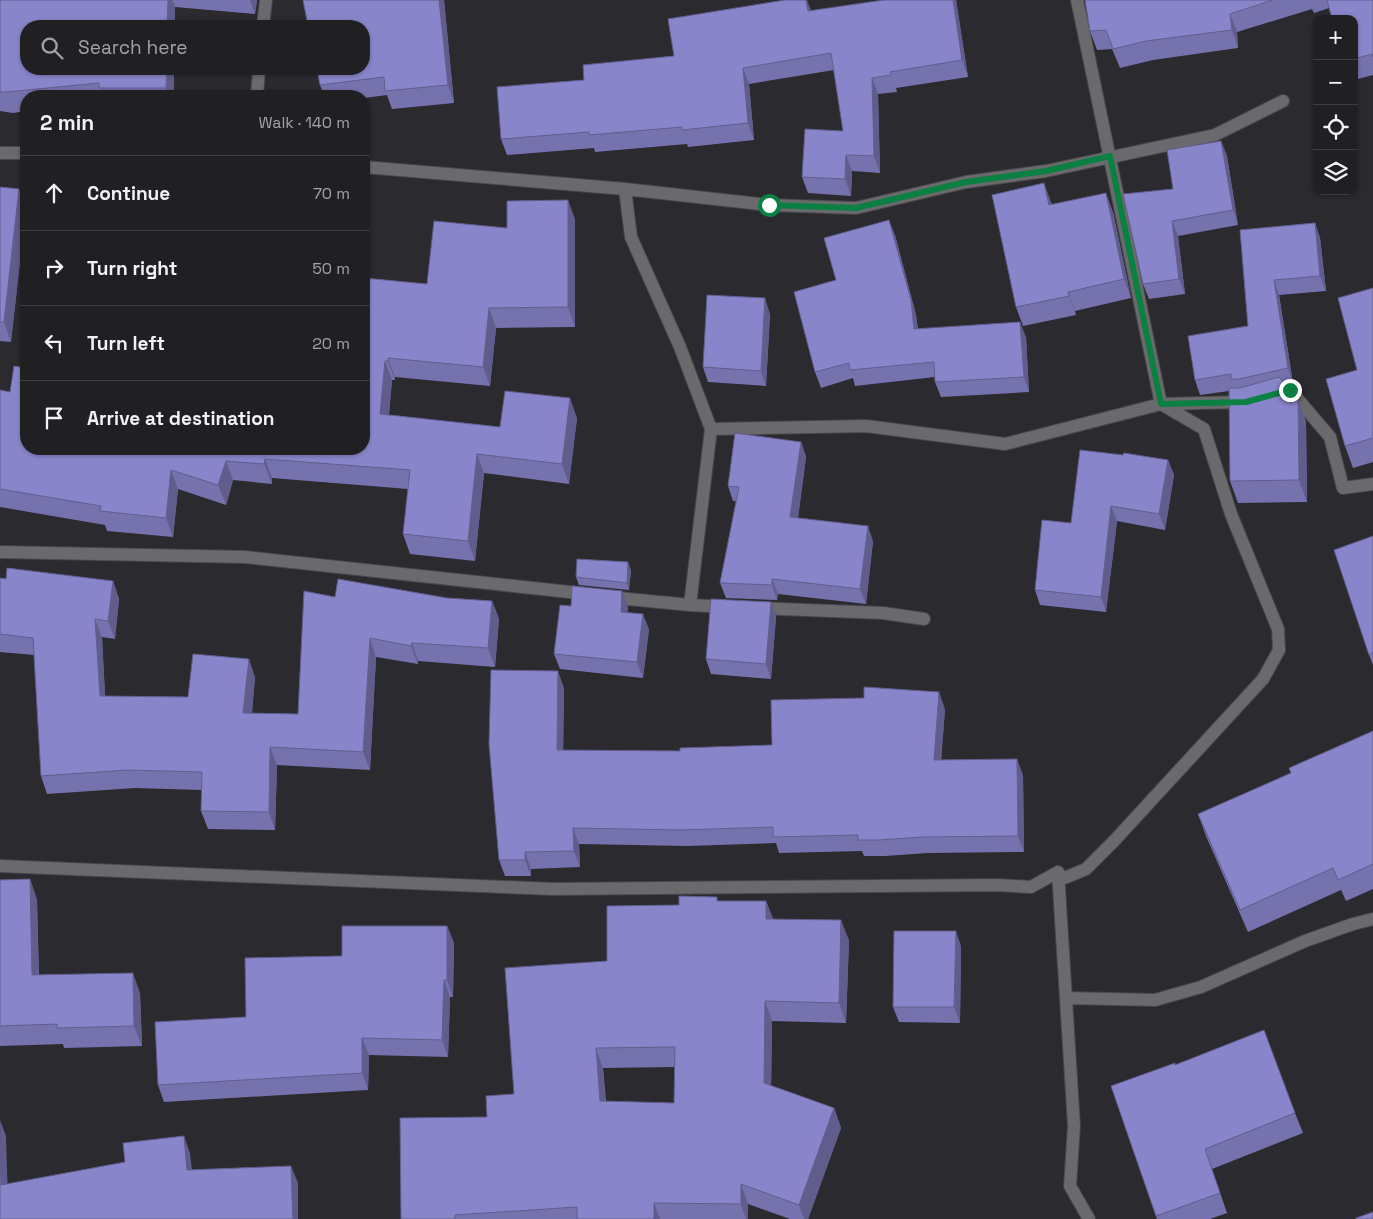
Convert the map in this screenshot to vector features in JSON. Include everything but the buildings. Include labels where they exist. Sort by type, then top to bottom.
[{"type":"street","points":[[264,20],[266,0]]},
{"type":"street","points":[[1058,872],[1062,879],[1086,869],[1114,841],[1263,679],[1279,650],[1278,629],[1231,514],[1204,429],[1161,404],[1077,0]]},
{"type":"street","points":[[258,90],[259,75]]},
{"type":"street","points":[[370,168],[625,189],[769,205],[856,208],[966,182],[1046,171],[1215,135],[1283,101]]},
{"type":"street","points":[[0,153],[20,153]]},
{"type":"street","points":[[625,189],[631,237],[680,347],[710,428],[690,605]]},
{"type":"street","points":[[1272,395],[1290,390],[1330,437],[1343,488],[1373,484]]},
{"type":"street","points":[[710,428],[866,426],[1005,444],[1161,404],[1246,402],[1254,399]]},
{"type":"street","points":[[0,552],[245,557],[690,605],[883,613],[924,619]]},
{"type":"street","points":[[0,866],[552,889],[997,885],[1031,887],[1058,872]]},
{"type":"street","points":[[1058,872],[1074,1126],[1070,1186],[1086,1218]]},
{"type":"street","points":[[1066,998],[1155,1000],[1201,987],[1305,941],[1373,919]]},
{"type":"route","points":[[769,205],[856,208],[966,182],[1046,171],[1110,156],[1161,404],[1246,402],[1290,390]]}]
